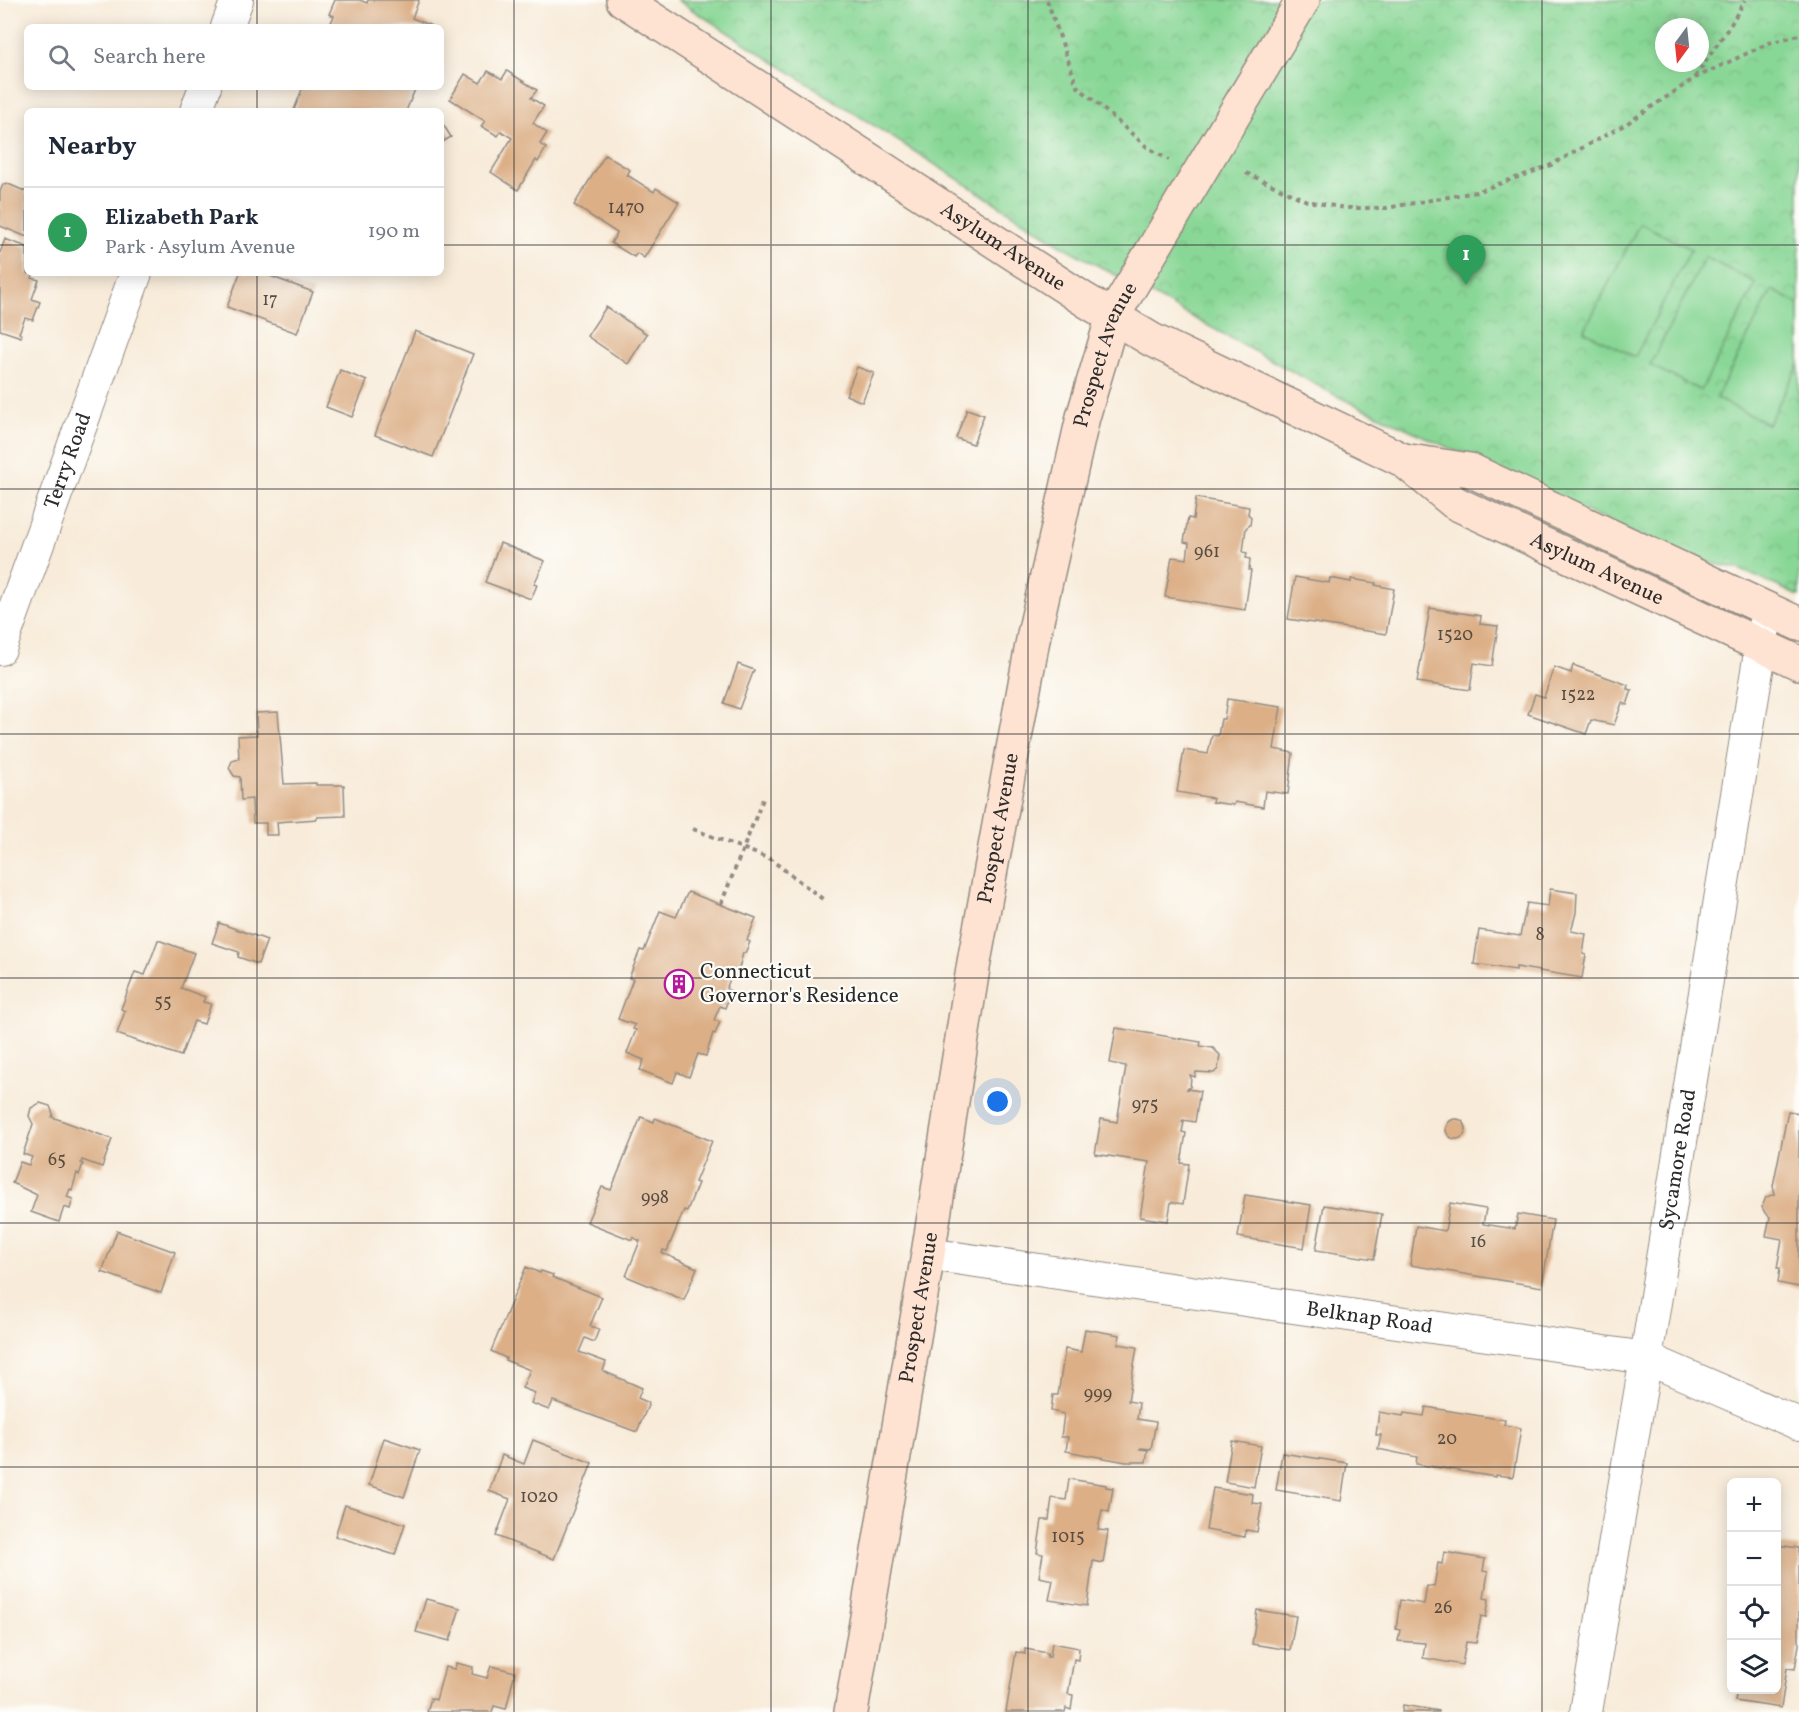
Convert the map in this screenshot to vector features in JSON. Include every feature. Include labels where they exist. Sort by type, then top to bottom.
[{"type":"main road","name":"Asylum Avenue","points":[[623,0],[1152,340],[1403,460],[1455,503],[1799,663]]},
{"type":"main road","name":"Prospect Avenue","points":[[850,1712],[928,1254],[974,962],[1034,634],[1083,417],[1113,316],[1303,0]]},
{"type":"main road","name":"Asylum Avenue","points":[[1403,460],[1470,470],[1799,624]]},
{"type":"street","points":[[228,24],[237,0]]},
{"type":"street","points":[[197,108],[204,90]]},
{"type":"street","name":"Terry Road","points":[[0,649],[134,276]]},
{"type":"street","name":"Sycamore Road","points":[[1586,1712],[1646,1358],[1767,609]]},
{"type":"street","name":"Belknap Road","points":[[928,1254],[1646,1358],[1799,1424]]},
{"type":"path","points":[[1047,0],[1077,86],[1147,147]]},
{"type":"path","points":[[1695,78],[1744,0]]},
{"type":"path","points":[[1246,173],[1307,201],[1345,208],[1386,208],[1476,192],[1549,166],[1626,124],[1695,78],[1768,43],[1799,35]]},
{"type":"path","points":[[721,904],[763,799]]},
{"type":"path","points":[[693,829],[770,859],[824,900]]},
{"type":"green space","points":[[677,0],[1799,0],[1799,596],[1737,568],[1690,560],[1337,396],[1066,248]]},
{"type":"green space","points":[[1640,223],[1691,249],[1635,357],[1584,331]]},
{"type":"green space","points":[[1705,257],[1756,283],[1701,391],[1650,365]]},
{"type":"green space","points":[[1772,290],[1799,304],[1799,364],[1768,424],[1716,398]]},
{"type":"building","points":[[335,0],[360,0],[367,3],[368,0],[419,0],[412,18],[427,24],[330,24],[334,16],[329,14]]},
{"type":"building","points":[[488,71],[502,79],[507,71],[537,90],[531,98],[544,106],[533,123],[547,133],[540,144],[546,148],[518,190],[491,172],[512,138],[501,131],[498,136],[481,126],[485,121],[450,99],[465,74],[480,83]]},
{"type":"building","points":[[302,90],[415,90],[407,108],[295,108]]},
{"type":"building","points":[[444,126],[451,137],[444,141]]},
{"type":"building","points":[[605,155],[630,170],[627,175],[654,192],[656,188],[679,202],[644,258],[637,253],[634,257],[611,243],[617,233],[574,205]]},
{"type":"building","points":[[6,183],[24,191],[24,236],[0,226],[0,192],[3,184]]},
{"type":"building","points":[[5,239],[24,246],[24,276],[33,276],[32,278],[39,280],[32,299],[40,302],[33,320],[25,318],[19,333],[21,337],[0,330],[0,253]]},
{"type":"building","points":[[239,276],[270,276],[313,292],[297,333],[227,307]]},
{"type":"building","points":[[606,307],[647,334],[628,364],[587,336]]},
{"type":"building","points":[[415,331],[473,354],[433,457],[375,435]]},
{"type":"building","points":[[857,367],[874,373],[862,402],[846,395]]},
{"type":"building","points":[[340,370],[367,381],[352,417],[326,407]]},
{"type":"building","points":[[967,409],[984,415],[973,444],[956,438]]},
{"type":"building","points":[[1196,498],[1249,507],[1250,525],[1246,528],[1243,552],[1247,553],[1246,558],[1250,559],[1249,570],[1251,570],[1245,610],[1165,597],[1172,557],[1187,559],[1189,543],[1184,542],[1188,518],[1193,519]]},
{"type":"building","points":[[500,543],[545,561],[534,584],[537,585],[531,599],[485,582]]},
{"type":"building","points":[[1295,577],[1329,583],[1330,578],[1351,582],[1351,579],[1394,589],[1386,634],[1288,619]]},
{"type":"building","points":[[1430,608],[1481,616],[1480,624],[1498,626],[1492,666],[1474,663],[1470,690],[1417,682]]},
{"type":"building","points":[[738,664],[754,670],[739,709],[724,703]]},
{"type":"building","points":[[1573,665],[1628,685],[1627,689],[1632,690],[1627,705],[1622,703],[1614,725],[1591,720],[1586,734],[1528,714],[1535,694],[1544,697],[1554,667],[1571,673]]},
{"type":"building","points":[[1227,699],[1281,707],[1274,749],[1293,753],[1288,794],[1265,791],[1263,807],[1235,802],[1234,805],[1212,802],[1213,798],[1177,792],[1184,750],[1208,754],[1212,735],[1218,736],[1221,719],[1224,719]]},
{"type":"building","points":[[278,712],[284,784],[344,785],[345,816],[277,822],[278,835],[266,835],[266,823],[253,823],[252,799],[241,800],[240,777],[234,776],[229,768],[232,761],[239,759],[238,736],[257,735],[256,713]]},
{"type":"building","points":[[1550,889],[1577,893],[1576,913],[1571,931],[1586,934],[1583,954],[1586,955],[1582,978],[1516,967],[1516,970],[1474,964],[1479,930],[1520,936],[1527,903],[1548,906]]},
{"type":"building","name":"Connecticut Governor's Residence","points":[[688,892],[756,918],[737,976],[732,974],[726,989],[731,991],[725,1008],[720,1006],[714,1020],[720,1022],[715,1034],[713,1033],[706,1056],[698,1054],[689,1077],[677,1072],[673,1083],[640,1070],[644,1060],[627,1053],[636,1030],[633,1029],[635,1025],[618,1019],[633,979],[629,978],[640,950],[644,951],[660,911],[676,917]]},
{"type":"building","points":[[219,923],[267,940],[258,964],[238,957],[239,952],[212,943]]},
{"type":"building","points":[[158,940],[194,953],[181,988],[205,997],[203,1002],[211,1004],[204,1024],[194,1021],[181,1056],[117,1034],[125,1011],[121,1009],[135,972],[145,975]]},
{"type":"building","points":[[1116,1028],[1201,1042],[1200,1046],[1213,1048],[1220,1055],[1218,1069],[1214,1073],[1196,1072],[1195,1077],[1190,1075],[1190,1087],[1187,1089],[1200,1091],[1195,1122],[1183,1120],[1182,1122],[1184,1122],[1182,1132],[1186,1133],[1181,1163],[1189,1164],[1183,1204],[1171,1202],[1168,1221],[1140,1217],[1149,1162],[1095,1154],[1101,1119],[1117,1122],[1126,1066],[1110,1063]]},
{"type":"building","points":[[40,1103],[50,1106],[52,1117],[112,1139],[102,1167],[82,1160],[79,1175],[77,1173],[72,1190],[70,1189],[67,1197],[73,1199],[70,1209],[64,1207],[59,1222],[31,1212],[37,1195],[12,1183],[20,1162],[29,1165],[32,1157],[23,1154],[33,1124],[29,1116],[31,1108]]},
{"type":"building","points":[[1788,1111],[1799,1113],[1799,1287],[1778,1283],[1780,1268],[1777,1268],[1782,1239],[1766,1236],[1770,1217],[1762,1207],[1766,1197],[1775,1194],[1773,1186]]},
{"type":"building","points":[[641,1117],[654,1122],[655,1118],[712,1141],[695,1182],[698,1183],[687,1211],[684,1210],[667,1251],[663,1250],[662,1253],[697,1268],[684,1300],[626,1276],[640,1241],[587,1222],[602,1187],[611,1190]]},
{"type":"building","points":[[1456,1119],[1463,1122],[1466,1129],[1463,1136],[1456,1139],[1449,1136],[1446,1129],[1449,1122]]},
{"type":"building","points":[[1245,1195],[1311,1205],[1304,1248],[1238,1237]]},
{"type":"building","points":[[1450,1203],[1486,1209],[1483,1224],[1515,1229],[1518,1214],[1553,1220],[1542,1287],[1410,1265],[1416,1226],[1445,1231]]},
{"type":"building","points":[[1324,1205],[1382,1214],[1374,1259],[1316,1250]]},
{"type":"building","points":[[117,1231],[175,1252],[161,1293],[102,1272]]},
{"type":"building","points":[[526,1267],[553,1275],[552,1277],[602,1297],[590,1326],[599,1329],[594,1342],[585,1338],[579,1352],[606,1362],[603,1371],[642,1388],[638,1398],[649,1403],[637,1432],[553,1401],[549,1410],[531,1403],[535,1393],[522,1388],[530,1370],[505,1360],[506,1358],[491,1351]]},
{"type":"building","points":[[1085,1329],[1120,1335],[1118,1344],[1137,1347],[1128,1401],[1139,1403],[1137,1419],[1156,1422],[1151,1449],[1140,1449],[1148,1450],[1146,1462],[1126,1462],[1066,1451],[1068,1437],[1061,1437],[1064,1414],[1051,1411],[1053,1395],[1058,1395],[1065,1349],[1081,1352]]},
{"type":"building","points":[[1426,1407],[1505,1420],[1504,1425],[1521,1428],[1513,1477],[1496,1475],[1496,1477],[1416,1464],[1417,1457],[1378,1449],[1381,1435],[1376,1435],[1379,1412],[1403,1416],[1404,1413],[1424,1416]]},
{"type":"building","points":[[384,1438],[420,1450],[404,1497],[369,1485]]},
{"type":"building","points":[[533,1440],[592,1463],[554,1559],[496,1536],[510,1499],[489,1491],[502,1455],[524,1464]]},
{"type":"building","points":[[1232,1441],[1261,1446],[1254,1487],[1225,1482]]},
{"type":"building","points":[[1282,1453],[1347,1463],[1341,1501],[1276,1490]]},
{"type":"building","points":[[1069,1479],[1113,1488],[1109,1512],[1102,1510],[1098,1530],[1108,1531],[1103,1563],[1093,1561],[1087,1606],[1049,1600],[1053,1580],[1039,1577],[1043,1554],[1037,1553],[1042,1520],[1049,1520],[1052,1498],[1066,1500]]},
{"type":"building","points":[[1213,1488],[1253,1494],[1252,1503],[1262,1504],[1257,1532],[1246,1530],[1245,1537],[1206,1530]]},
{"type":"building","points":[[345,1505],[405,1524],[395,1555],[335,1536]]},
{"type":"building","points":[[1781,1546],[1799,1548],[1799,1645],[1795,1669],[1787,1668],[1781,1708],[1735,1701],[1736,1694],[1781,1694]]},
{"type":"building","points":[[1444,1552],[1485,1559],[1483,1571],[1488,1572],[1484,1598],[1489,1599],[1486,1617],[1481,1616],[1476,1643],[1466,1642],[1462,1665],[1423,1658],[1425,1643],[1398,1641],[1400,1630],[1396,1629],[1400,1600],[1424,1604],[1427,1586],[1434,1587],[1438,1563],[1442,1564]]},
{"type":"building","points":[[426,1599],[460,1608],[450,1641],[416,1632]]},
{"type":"building","points":[[1257,1610],[1296,1616],[1290,1650],[1252,1644]]},
{"type":"building","points":[[1052,1643],[1079,1648],[1078,1660],[1074,1659],[1068,1694],[1073,1695],[1071,1710],[1066,1708],[1065,1712],[1006,1712],[1016,1652],[1025,1654],[1025,1649],[1048,1653],[1047,1657],[1050,1657]]},
{"type":"building","points":[[456,1663],[473,1667],[472,1674],[487,1678],[491,1666],[515,1672],[506,1709],[494,1706],[492,1712],[427,1712],[431,1698],[436,1700],[445,1667],[455,1669]]},
{"type":"building","points":[[1403,1705],[1439,1711],[1439,1712],[1402,1712]]},
{"type":"place","name":"Elizabeth Park","points":[[1466,285]]},
{"type":"place","name":"Connecticut Governor's Residence","points":[[679,984]]}]
